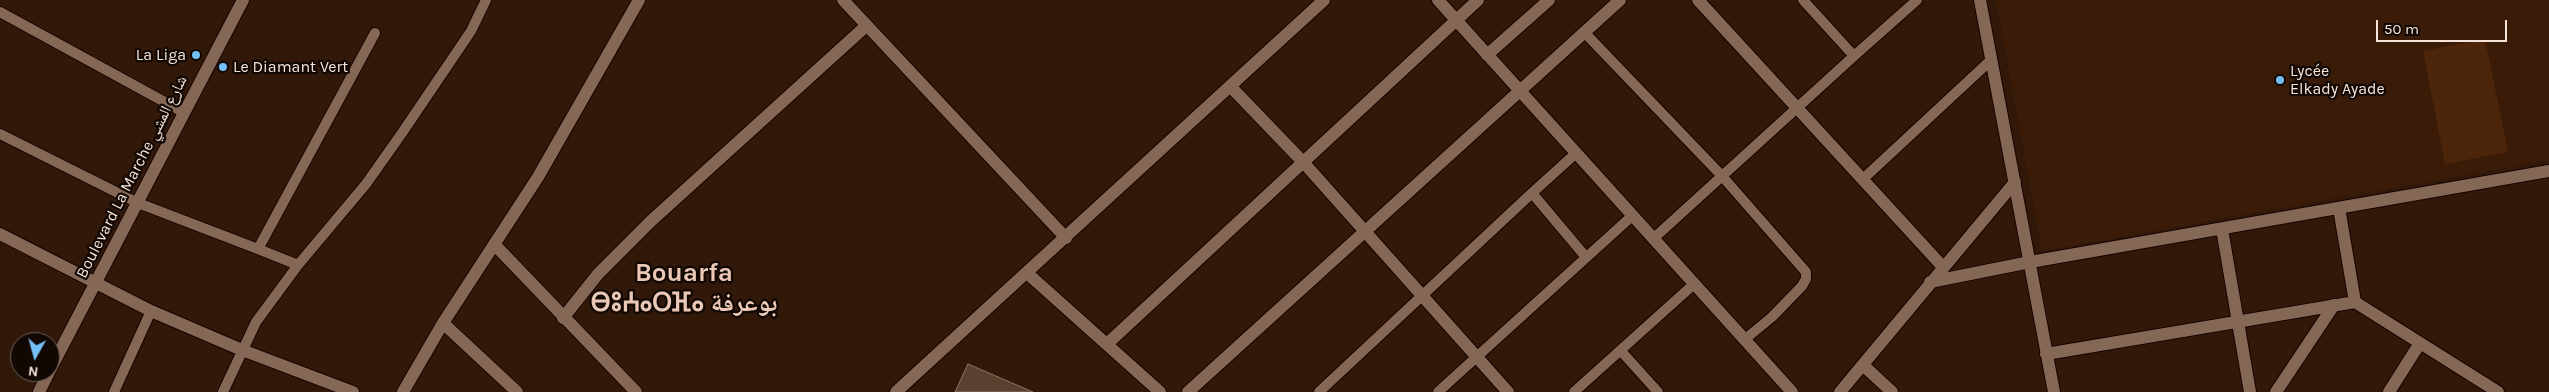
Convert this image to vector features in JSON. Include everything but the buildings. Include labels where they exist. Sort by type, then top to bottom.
[{"type":"street","name":"Boulevard La Marche شارع المشي","points":[[60,351],[243,0]]},
{"type":"street","points":[[403,392],[443,323],[538,177],[639,0]]},
{"type":"street","points":[[843,0],[1066,238]]},
{"type":"street","points":[[896,392],[1324,0]]},
{"type":"street","points":[[1438,0],[1575,154],[1654,238],[1792,392]]},
{"type":"street","points":[[1107,344],[1478,0]]},
{"type":"street","points":[[1487,55],[1549,0]]},
{"type":"street","points":[[1188,392],[1620,0]]},
{"type":"street","points":[[1698,0],[1943,267]]},
{"type":"street","points":[[1980,0],[2054,392]]},
{"type":"street","points":[[563,318],[586,288],[651,221],[866,26]]},
{"type":"street","points":[[1230,86],[1304,163],[1508,392]]},
{"type":"street","points":[[1930,282],[2030,262],[2549,171]]},
{"type":"street","points":[[1840,392],[1864,366],[1930,282],[2015,182]]},
{"type":"street","points":[[2339,208],[2355,302]]},
{"type":"street","points":[[2222,229],[2240,323],[2250,392]]},
{"type":"street","points":[[0,234],[151,311],[242,350],[353,392]]},
{"type":"street","points":[[494,244],[636,392]]},
{"type":"street","points":[[1027,273],[1160,392]]},
{"type":"street","points":[[2046,354],[2240,323],[2355,302],[2497,392]]},
{"type":"street","points":[[2276,392],[2334,305]]},
{"type":"street","points":[[443,323],[517,392]]},
{"type":"street","points":[[2389,392],[2420,343]]},
{"type":"street","points":[[1864,366],[1892,392]]},
{"type":"lane","points":[[223,392],[256,322],[298,265],[366,184],[428,97],[471,31],[486,0]]},
{"type":"lane","points":[[1803,0],[1854,56]]},
{"type":"lane","points":[[1654,238],[1917,0]]},
{"type":"lane","points":[[0,12],[183,112]]},
{"type":"lane","points":[[1584,32],[1722,176],[1806,272],[1806,279],[1802,286],[1772,317],[1744,340]]},
{"type":"lane","points":[[258,249],[375,33]]},
{"type":"lane","points":[[1863,178],[1992,60]]},
{"type":"lane","points":[[0,134],[138,202],[298,265]]},
{"type":"lane","points":[[1319,392],[1575,154]]},
{"type":"lane","points":[[1532,193],[1586,256]]},
{"type":"lane","points":[[1438,392],[1632,216]]},
{"type":"lane","points":[[1574,392],[1694,284]]},
{"type":"lane","points":[[114,392],[151,311]]},
{"type":"lane","points":[[1621,351],[1658,392]]},
{"type":"shaded area","name":"Lycée Elkady Ayade","points":[[1996,0],[2549,0],[2549,160],[2042,251]]},
{"type":"shaded area","points":[[2485,39],[2508,152],[2445,164],[2423,51]]},
{"type":"place","name":"La Liga","points":[[196,55]]},
{"type":"place","name":"Le Diamant Vert","points":[[223,67]]},
{"type":"place","name":"Lycée Elkady Ayade","points":[[2280,80]]},
{"type":"district","name":"Bouarfa ⴱⵓⵄⴰⵔⴼⴰ بوعرفة","points":[[684,289]]}]
